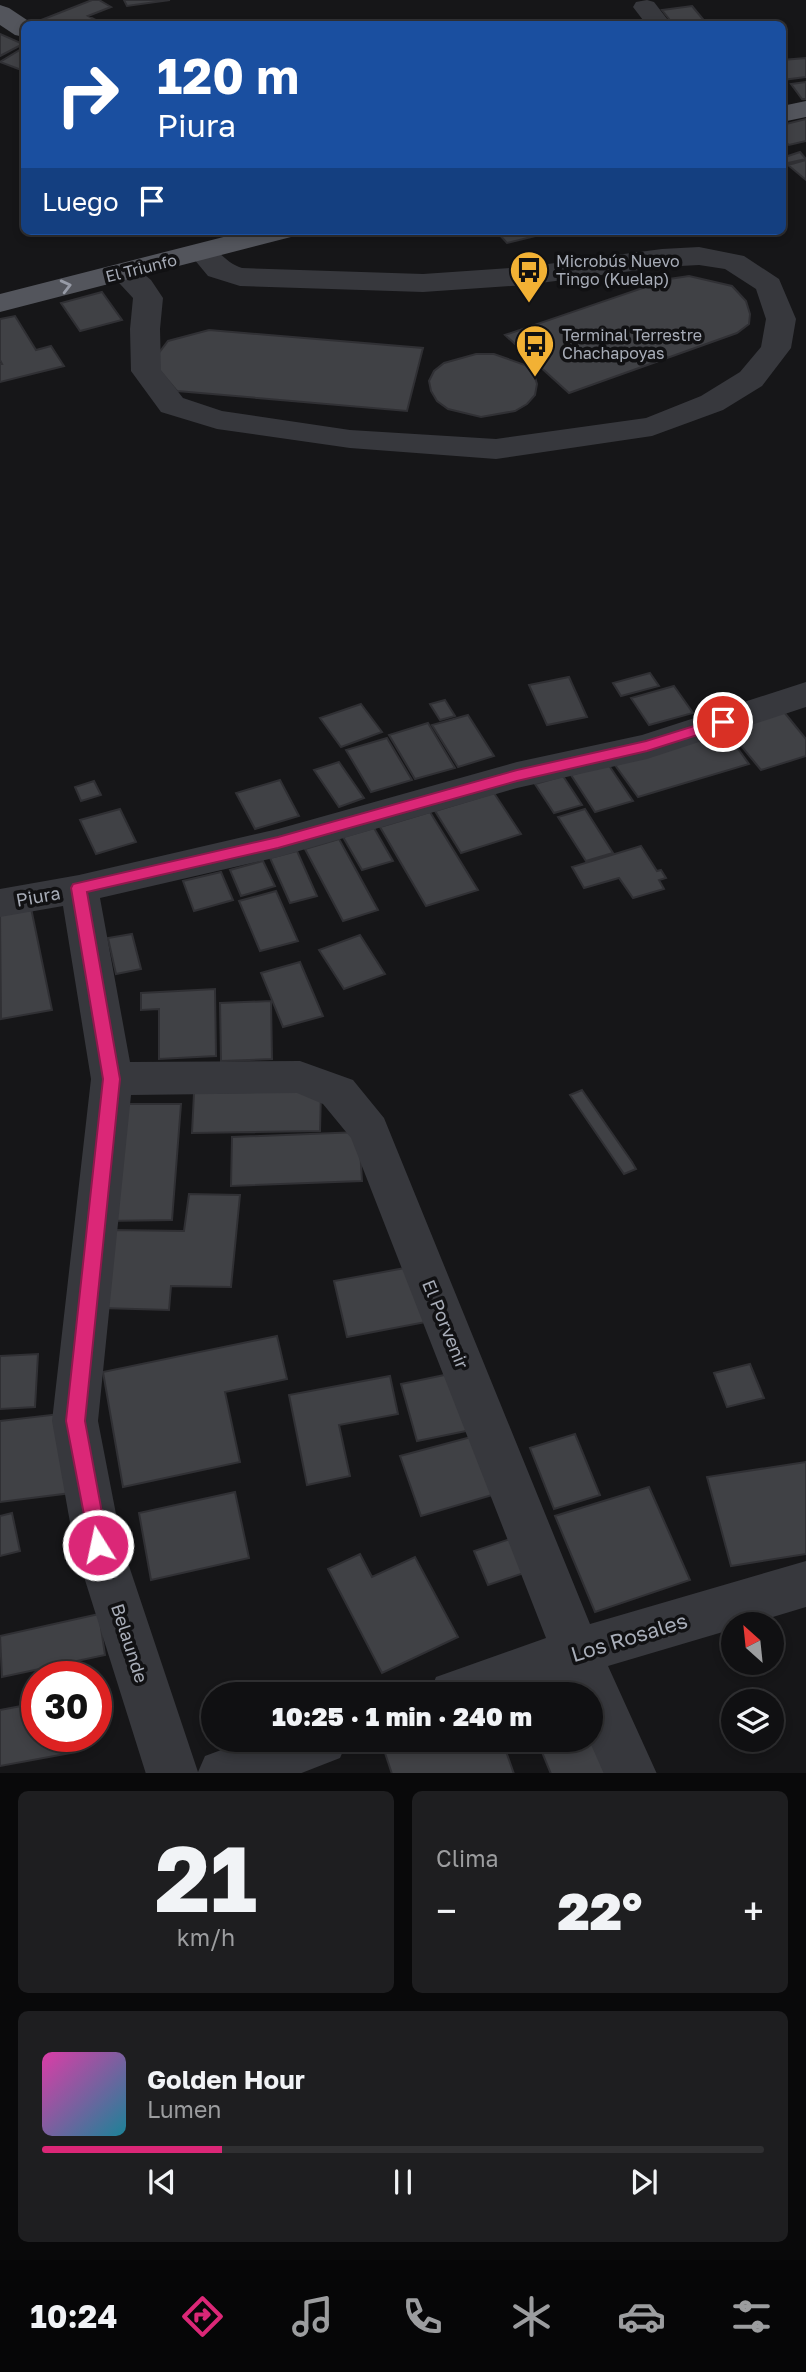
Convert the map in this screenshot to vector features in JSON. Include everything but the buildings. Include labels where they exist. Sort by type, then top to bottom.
[{"type":"main road","points":[[0,13],[21,28]]},
{"type":"main road","points":[[786,113],[806,109]]},
{"type":"main road","name":"El Triunfo","points":[[0,303],[267,235]]},
{"type":"street","points":[[124,272],[141,286],[148,298],[145,328],[146,371],[172,405],[217,420],[350,439],[496,449],[652,427],[712,403],[751,379],[776,348],[781,318],[769,285],[733,262],[699,256],[662,258],[525,276],[423,283],[240,277],[218,270],[203,253]]},
{"type":"street","name":"Piura","points":[[0,903],[278,843],[517,775],[647,746],[806,694]]},
{"type":"street","name":"Belaunde","points":[[79,888],[112,1079],[75,1421],[98,1545],[172,1773]]},
{"type":"street","name":"El Porvenir","points":[[112,1079],[300,1077],[338,1092],[369,1130],[576,1652],[631,1773]]},
{"type":"street","name":"Los Rosales","points":[[489,1682],[576,1652],[806,1584]]},
{"type":"street","points":[[223,1773],[286,1752]]},
{"type":"place","name":"Microbús Nuevo Tingo (Kuelap)","points":[[529,304]]},
{"type":"place","name":"Terminal Terrestre Chachapoyas","points":[[535,378]]},
{"type":"route","points":[[98,1545],[75,1421],[112,1079],[79,888],[278,843],[517,775],[647,746],[723,722]]}]
